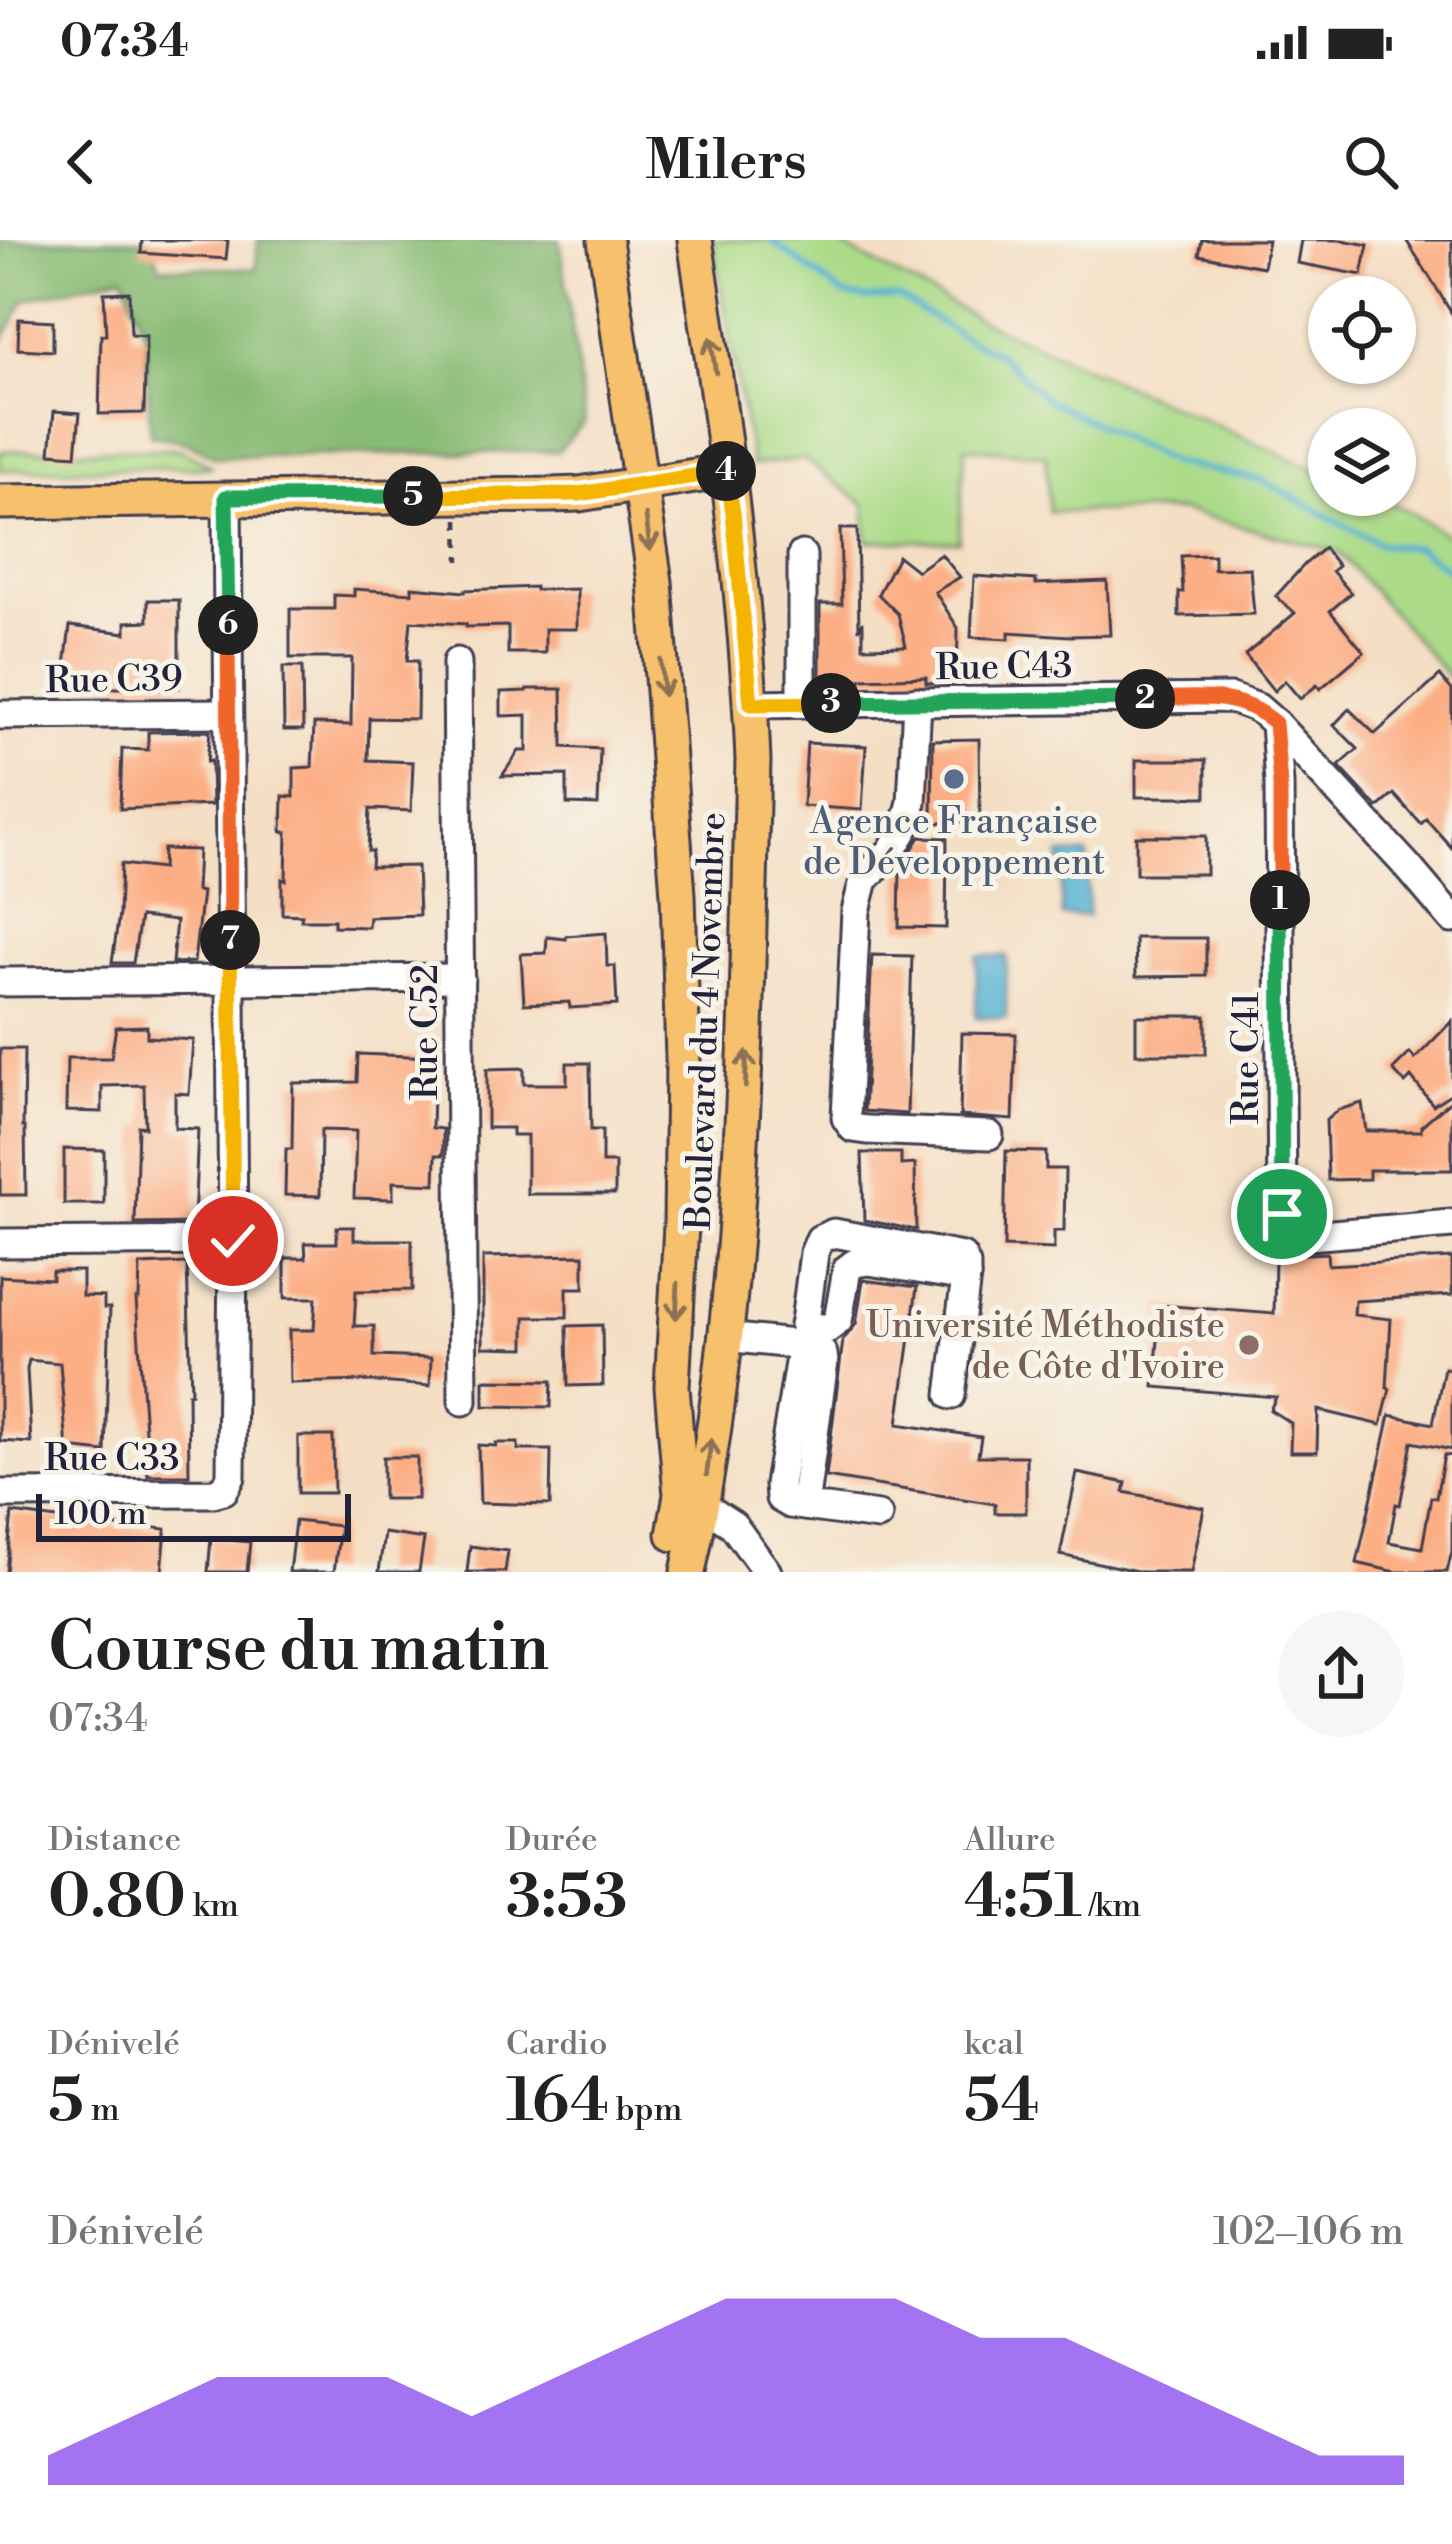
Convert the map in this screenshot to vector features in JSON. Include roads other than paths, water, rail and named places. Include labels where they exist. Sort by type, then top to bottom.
[{"type":"main road","name":"Boulevard du 4 Novembre","points":[[605,240],[655,582],[678,895],[681,1225],[672,1387],[681,1495],[668,1572]]},
{"type":"main road","name":"Boulevard du 4 Novembre","points":[[688,1572],[726,1337],[743,1134],[753,760],[720,404],[695,240]]},
{"type":"main road","points":[[0,502],[579,494],[727,471]]},
{"type":"street","points":[[0,1243],[233,1241],[226,497]]},
{"type":"street","points":[[802,555],[802,703]]},
{"type":"street","name":"Rue C52","points":[[457,662],[463,1401]]},
{"type":"street","name":"Rue C43","points":[[751,704],[1231,698],[1258,708],[1275,723],[1452,919]]},
{"type":"street","points":[[917,701],[909,815],[891,851],[864,880],[856,911],[846,1118],[853,1128],[867,1130],[989,1135]]},
{"type":"street","name":"Rue C39","points":[[0,715],[228,713]]},
{"type":"street","name":"Rue C41","points":[[1275,723],[1280,785],[1282,1214],[1308,1236],[1452,1224]]},
{"type":"street","points":[[0,982],[460,978]]},
{"type":"street","points":[[803,1335],[814,1253],[827,1235],[962,1257],[966,1277],[951,1395]]},
{"type":"street","name":"Rue C33","points":[[0,1494],[224,1490],[231,1477],[233,1241]]},
{"type":"street","points":[[726,1337],[803,1335],[827,1329],[838,1321],[847,1269],[855,1263],[869,1261],[966,1277]]},
{"type":"street","points":[[803,1335],[823,1354],[824,1362],[803,1506],[878,1516]]},
{"type":"street","points":[[702,1505],[733,1525],[765,1571]]},
{"type":"water","points":[[1087,854],[1088,916],[1062,916],[1060,855]]},
{"type":"water","points":[[977,956],[1007,956],[1006,1018],[976,1017]]},
{"type":"waterway","points":[[770,240],[844,295],[898,297],[999,354],[1046,399],[1172,463],[1262,480],[1379,544],[1418,548],[1452,572]]},
{"type":"place","name":"Agence Française de Développement","points":[[954,779]]},
{"type":"place","name":"Université Méthodiste de Côte d'Ivoire","points":[[1249,1345]]}]
